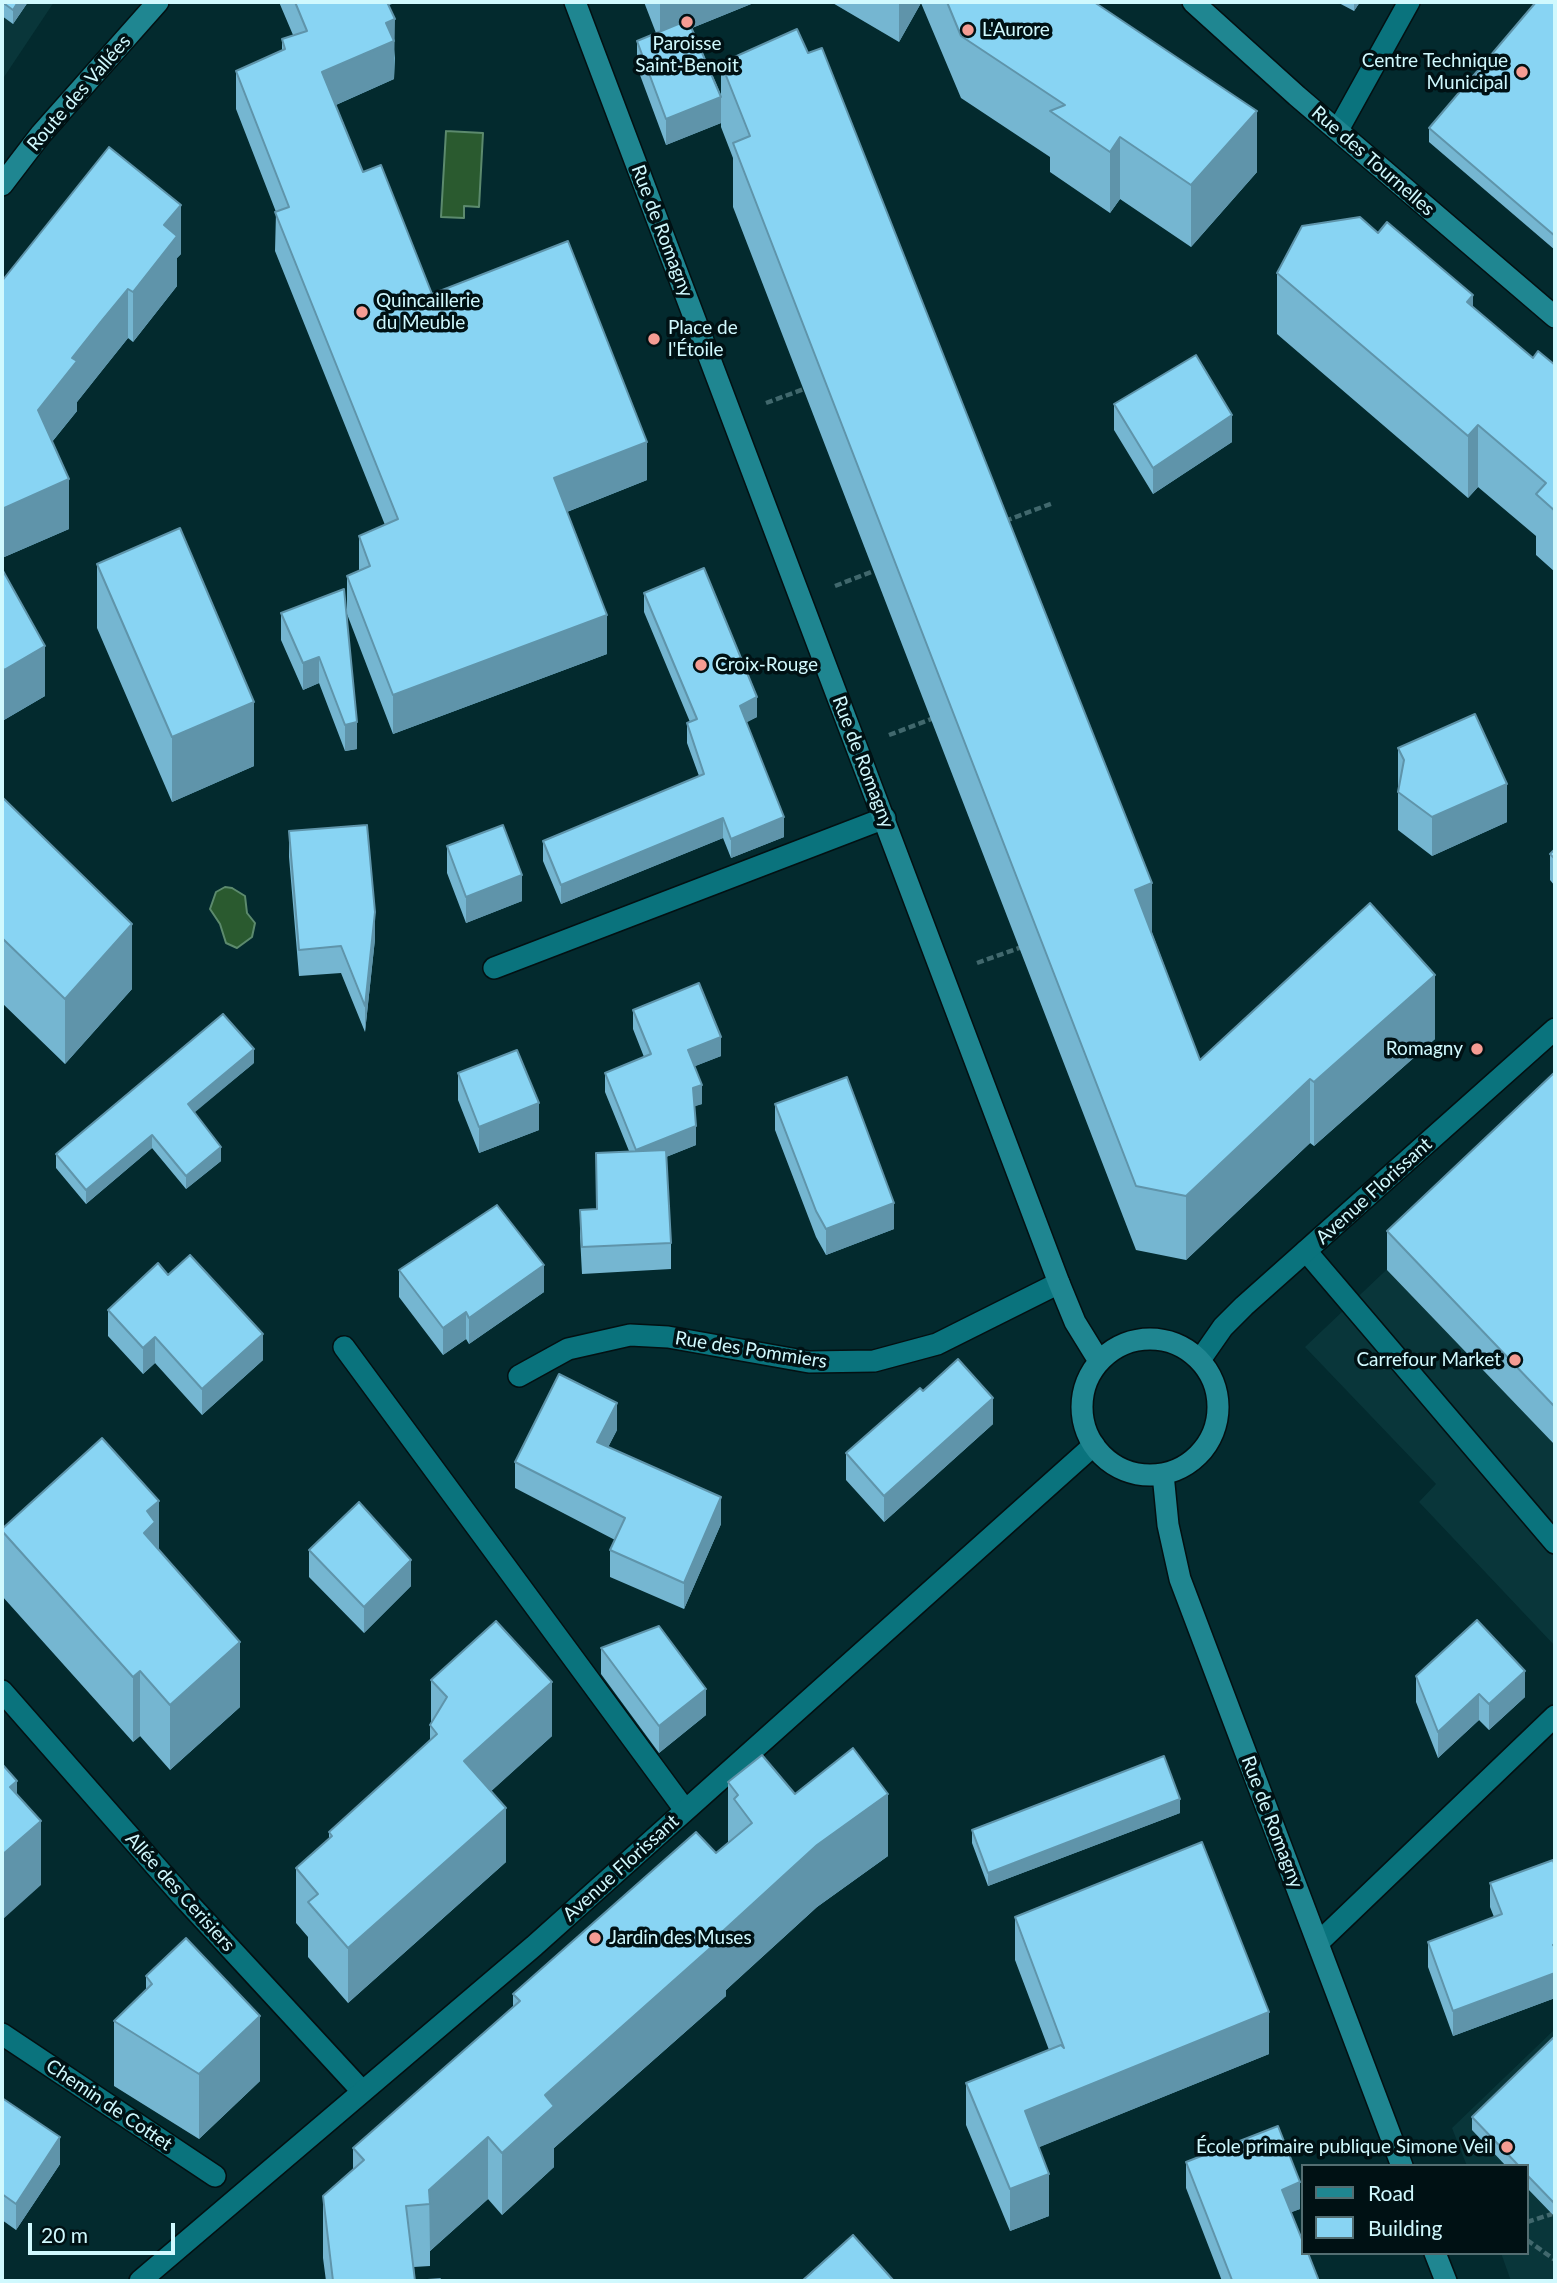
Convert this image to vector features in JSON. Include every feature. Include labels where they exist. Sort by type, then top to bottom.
[{"type":"street","name":"Route des Vallées","points":[[5,174],[158,2]]},
{"type":"street","name":"Rue de Romagny","points":[[575,2],[1059,1283],[1075,1322],[1099,1360]]},
{"type":"street","name":"Rue des Tournelles","points":[[1194,2],[1555,317]]},
{"type":"street","points":[[1338,130],[1409,2]]},
{"type":"street","points":[[494,968],[885,818]]},
{"type":"street","name":"Avenue Florissant","points":[[1200,1360],[1223,1326],[1555,1029]]},
{"type":"street","points":[[1306,1251],[1555,1543]]},
{"type":"street","name":"Rue des Pommiers","points":[[519,1376],[568,1349],[629,1335],[668,1337],[821,1363],[874,1362],[937,1344],[1059,1283]]},
{"type":"street","points":[[1149,1338],[1171,1342],[1200,1360],[1211,1377],[1218,1396],[1215,1428],[1191,1461],[1163,1474],[1145,1475],[1120,1468],[1105,1459],[1094,1446],[1085,1427],[1082,1408],[1085,1387],[1099,1360],[1128,1342],[1149,1338]]},
{"type":"street","points":[[344,1347],[685,1810]]},
{"type":"street","name":"Avenue Florissant","points":[[140,2281],[534,1946],[1094,1446]]},
{"type":"street","name":"Rue de Romagny","points":[[1163,1474],[1168,1525],[1180,1580],[1401,2164]]},
{"type":"street","name":"Allée des Cerisiers","points":[[2,1691],[183,1896],[362,2091]]},
{"type":"street","points":[[1318,1943],[1555,1716]]},
{"type":"street","name":"Chemin de Cottet","points":[[2,2034],[215,2176]]},
{"type":"street","points":[[1436,2255],[1446,2281]]},
{"type":"path","points":[[1002,522],[1053,503]]},
{"type":"path","points":[[801,599],[887,565]]},
{"type":"path","points":[[857,746],[934,718]]},
{"type":"path","points":[[944,975],[1022,947]]},
{"type":"path","points":[[1529,2221],[1552,2214]]},
{"type":"path","points":[[1529,2241],[1555,2260]]},
{"type":"shaded area","points":[[2,2],[54,2],[2,80]]},
{"type":"shaded area","points":[[446,131],[483,133],[479,207],[464,206],[464,218],[441,217]]},
{"type":"shaded area","points":[[225,887],[245,896],[247,913],[255,923],[252,937],[237,948],[226,943],[220,924],[210,909],[216,892]]},
{"type":"shaded area","points":[[1555,1110],[1555,1646],[1419,1502],[1436,1484],[1305,1347]]},
{"type":"shaded area","name":"École primaire publique Simone Veil","points":[[1555,2029],[1555,2281],[1511,2281],[1502,2255],[1529,2255],[1529,2164],[1466,2164],[1452,2128]]},
{"type":"building","points":[[2,2],[18,2],[13,10]]},
{"type":"building","points":[[295,2],[387,2],[395,19],[386,23],[394,41],[322,72],[363,172],[381,165],[432,294],[568,241],[647,442],[554,478],[607,615],[393,695],[347,576],[370,566],[359,536],[398,519],[275,212],[289,207],[236,71],[285,49],[282,39],[307,31]]},
{"type":"building","points":[[947,2],[1094,2],[1257,111],[1191,185],[1120,137],[1110,152],[1050,111],[1065,105],[961,36]]},
{"type":"building","name":"Centre Technique Municipal","points":[[1536,2],[1555,2],[1555,236],[1429,128]]},
{"type":"building","points":[[688,20],[721,97],[666,119],[637,41]]},
{"type":"building","points":[[797,29],[808,53],[822,48],[1152,883],[1135,890],[1200,1060],[1370,903],[1435,975],[1314,1082],[1310,1079],[1186,1196],[1136,1186],[733,143],[750,136],[721,63]]},
{"type":"building","points":[[109,147],[181,205],[164,225],[177,236],[133,292],[128,289],[72,358],[77,361],[38,410],[69,479],[2,509],[2,281]]},
{"type":"building","points":[[1360,217],[1378,233],[1387,222],[1473,295],[1467,302],[1533,358],[1538,351],[1555,365],[1555,511],[1536,494],[1546,483],[1478,425],[1468,436],[1277,273],[1302,226]]},
{"type":"building","points":[[1196,355],[1232,415],[1153,468],[1114,404]]},
{"type":"building","points":[[180,528],[254,702],[172,737],[97,564]]},
{"type":"building","points":[[704,568],[757,697],[740,706],[784,817],[731,839],[723,818],[561,885],[543,841],[704,774],[687,723],[697,719],[644,593]]},
{"type":"building","points":[[2,569],[45,646],[4,670],[2,666]]},
{"type":"building","points":[[344,589],[357,722],[345,725],[319,657],[303,663],[281,613]]},
{"type":"building","points":[[1475,714],[1507,784],[1432,817],[1398,792],[1404,760],[1398,748]]},
{"type":"building","points":[[2,797],[132,924],[65,999],[2,938]]},
{"type":"building","points":[[367,825],[375,912],[365,1006],[341,946],[299,950],[289,831]]},
{"type":"building","points":[[503,825],[522,875],[466,897],[447,846]]},
{"type":"building","points":[[699,983],[721,1037],[688,1050],[702,1085],[693,1088],[696,1126],[636,1150],[605,1073],[651,1054],[633,1010]]},
{"type":"building","points":[[223,1014],[254,1049],[188,1104],[221,1147],[186,1176],[152,1135],[86,1190],[56,1154]]},
{"type":"building","points":[[517,1050],[539,1103],[479,1127],[458,1073]]},
{"type":"building","name":"Carrefour Market","points":[[1555,1072],[1555,1407],[1387,1231]]},
{"type":"building","points":[[847,1077],[894,1203],[826,1229],[816,1211],[775,1104]]},
{"type":"building","points":[[666,1150],[671,1243],[582,1247],[580,1210],[597,1209],[596,1153]]},
{"type":"building","points":[[497,1205],[544,1265],[469,1318],[466,1312],[443,1328],[399,1270]]},
{"type":"building","points":[[190,1255],[263,1334],[202,1389],[155,1337],[143,1348],[108,1310],[158,1263],[168,1275]]},
{"type":"building","points":[[958,1359],[993,1398],[884,1496],[846,1453],[920,1388],[923,1391]]},
{"type":"building","points":[[559,1374],[617,1403],[597,1442],[721,1497],[684,1583],[610,1550],[625,1518],[515,1462]]},
{"type":"building","points":[[102,1438],[159,1501],[147,1511],[155,1522],[144,1533],[240,1642],[170,1705],[140,1671],[133,1677],[2,1531]]},
{"type":"building","points":[[359,1502],[411,1560],[364,1607],[309,1550]]},
{"type":"building","points":[[1477,1620],[1525,1671],[1489,1704],[1479,1694],[1438,1732],[1416,1676]]},
{"type":"building","points":[[496,1621],[552,1682],[464,1761],[506,1808],[348,1948],[308,1902],[318,1894],[296,1868],[332,1836],[329,1832],[437,1734],[430,1725],[447,1697],[431,1680]]},
{"type":"building","points":[[659,1626],[706,1689],[659,1726],[601,1648]]},
{"type":"building","points":[[853,1748],[888,1794],[817,1845],[723,1931],[726,1934],[545,2095],[554,2106],[502,2153],[488,2137],[429,2190],[430,2204],[406,2206],[415,2281],[333,2281],[323,2196],[364,2160],[353,2148],[520,2001],[513,1994],[696,1832],[716,1853],[752,1823],[734,1799],[738,1795],[728,1782],[762,1755],[795,1794]]},
{"type":"building","points":[[1164,1756],[1180,1799],[988,1873],[972,1830]]},
{"type":"building","points":[[2,1764],[17,1781],[10,1787],[41,1821],[2,1855]]},
{"type":"building","points":[[1202,1842],[1269,2012],[1025,2111],[1049,2174],[1010,2189],[966,2083],[1061,2045],[1064,2048],[1015,1917]]},
{"type":"building","points":[[1553,1860],[1555,1973],[1453,2011],[1428,1942],[1502,1914],[1490,1883]]},
{"type":"building","points":[[186,1938],[260,2016],[199,2074],[114,2021],[152,1984],[146,1976]]},
{"type":"building","points":[[1555,2036],[1555,2204],[1529,2177],[1529,2164],[1517,2164],[1472,2117]]},
{"type":"building","points":[[2,2098],[60,2137],[16,2204],[2,2194]]},
{"type":"building","points":[[1278,2126],[1300,2182],[1282,2190],[1302,2240],[1302,2255],[1309,2255],[1319,2281],[1228,2281],[1232,2280],[1186,2162]]},
{"type":"building","points":[[853,2235],[892,2281],[802,2281]]},
{"type":"place","name":"Paroisse Saint-Benoit","points":[[687,22]]},
{"type":"place","name":"L'Aurore","points":[[968,30]]},
{"type":"place","name":"Centre Technique Municipal","points":[[1522,72]]},
{"type":"place","name":"Quincaillerie du Meuble","points":[[362,312]]},
{"type":"place","name":"Place de l'Étoile","points":[[654,339]]},
{"type":"place","name":"Croix-Rouge","points":[[701,665]]},
{"type":"place","name":"Romagny","points":[[1477,1049]]},
{"type":"place","name":"Carrefour Market","points":[[1515,1360]]},
{"type":"place","name":"Jardin des Muses","points":[[595,1938]]},
{"type":"place","name":"École primaire publique Simone Veil","points":[[1507,2147]]}]
